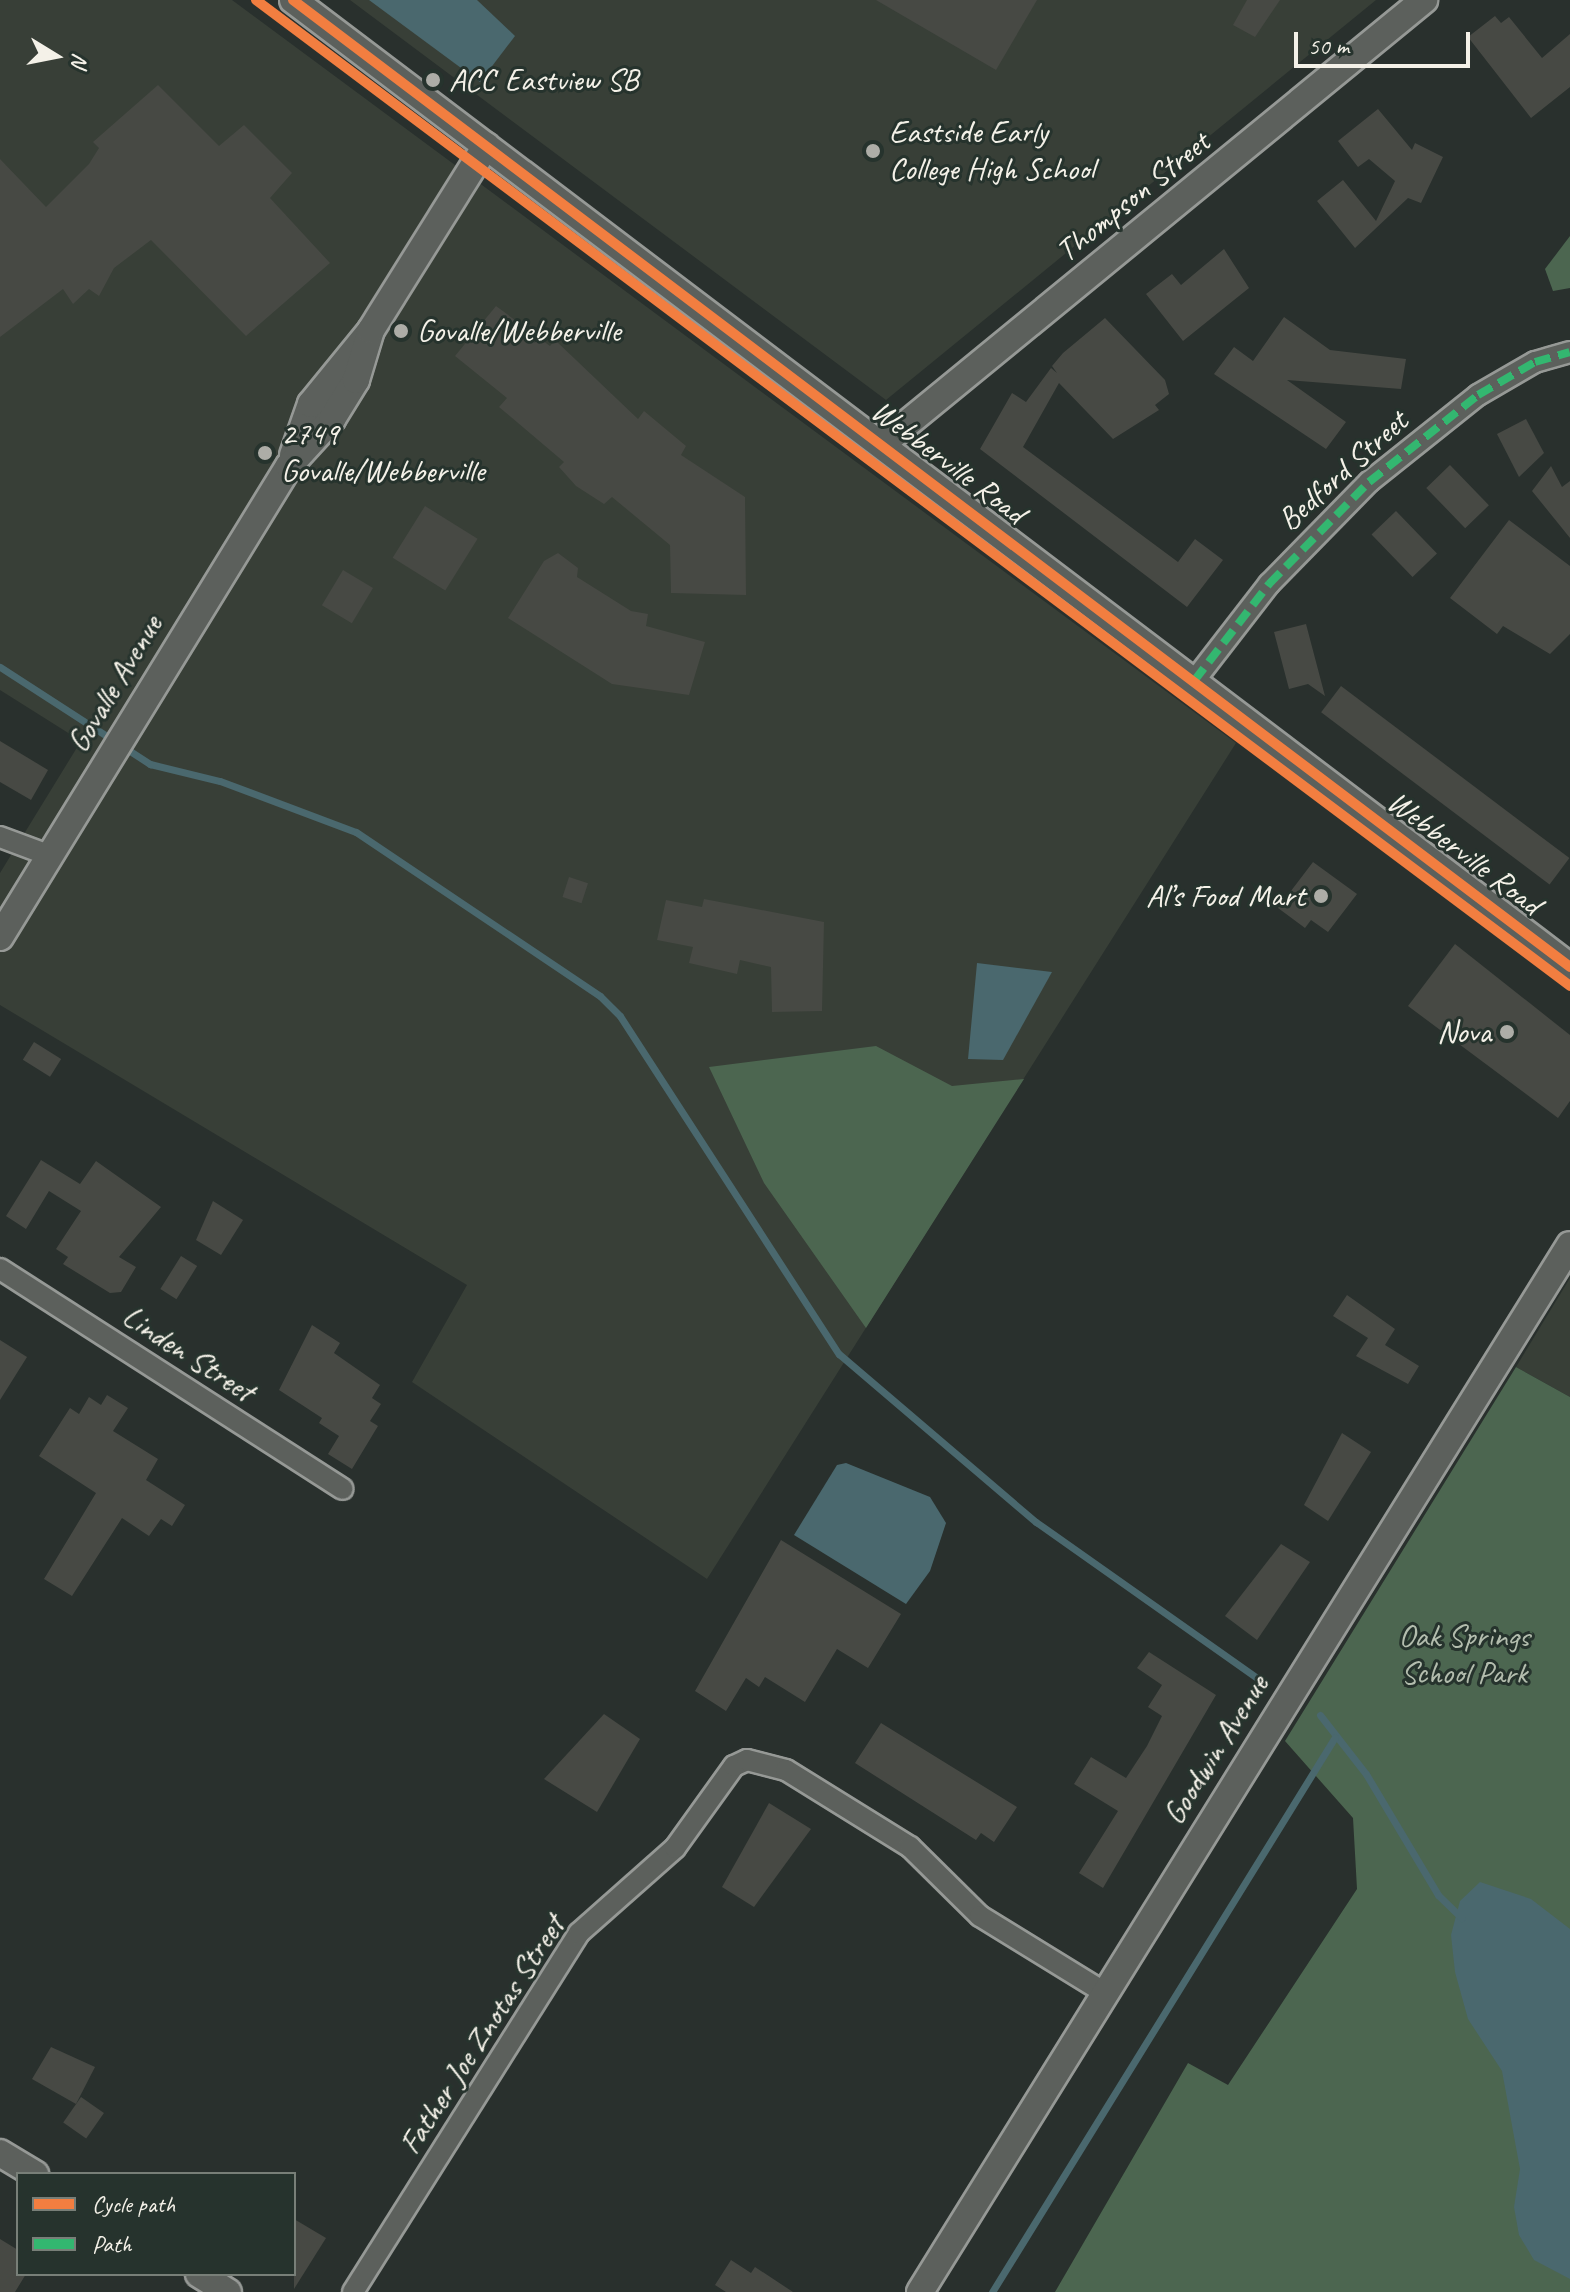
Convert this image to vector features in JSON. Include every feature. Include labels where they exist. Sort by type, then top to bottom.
[{"type":"street","name":"Webberville Road","points":[[293,0],[1570,967]]},
{"type":"street","name":"Thompson Street","points":[[882,444],[1424,0]]},
{"type":"street","name":"Govalle Avenue","points":[[0,937],[289,466],[345,398],[371,330],[486,146]]},
{"type":"street","name":"Bedford Street","points":[[1194,681],[1269,584],[1369,482],[1478,395],[1535,362],[1570,352]]},
{"type":"street","points":[[0,837],[51,856]]},
{"type":"street","name":"Goodwin Avenue","points":[[920,2292],[1570,1245]]},
{"type":"street","name":"Linden Street","points":[[0,1269],[343,1489]]},
{"type":"street","name":"Father Joe Znotas Street","points":[[353,2292],[579,1933],[675,1848],[734,1766],[747,1760],[786,1770],[910,1847],[980,1916],[1105,1993]]},
{"type":"street","points":[[0,2153],[32,2172]]},
{"type":"street","points":[[202,2276],[228,2292]]},
{"type":"shaded area","points":[[0,0],[232,0],[1236,743],[707,1579],[412,1382],[467,1285],[0,1005],[0,873],[81,741],[0,690]]},
{"type":"shaded area","name":"Eastside Early College High School","points":[[350,0],[1376,0],[886,400]]},
{"type":"shaded area","points":[[1570,1278],[1570,1397],[1516,1367]]},
{"type":"green space","points":[[1570,236],[1570,288],[1553,291],[1545,269]]},
{"type":"green space","points":[[876,1046],[952,1086],[1024,1079],[866,1328],[764,1183],[709,1067]]},
{"type":"green space","name":"Oak Springs School Park","points":[[1516,1367],[1570,1397],[1570,2292],[1055,2292],[1188,2063],[1228,2085],[1357,1889],[1353,1818],[1285,1741]]},
{"type":"water","points":[[369,0],[477,0],[515,36],[480,82]]},
{"type":"water","points":[[977,963],[1052,972],[1003,1060],[968,1059]]},
{"type":"water","points":[[846,1463],[930,1497],[946,1523],[930,1571],[906,1604],[794,1535],[837,1465]]},
{"type":"water","points":[[1480,1882],[1531,1899],[1570,1929],[1570,2279],[1534,2260],[1519,2235],[1514,2207],[1520,2169],[1502,2071],[1468,2019],[1455,1972],[1451,1935],[1460,1901]]},
{"type":"building","points":[[876,0],[1037,0],[996,70]]},
{"type":"building","points":[[1247,0],[1280,0],[1255,37],[1233,25]]},
{"type":"building","points":[[1495,16],[1501,23],[1509,17],[1542,58],[1570,34],[1570,87],[1531,118],[1468,37]]},
{"type":"building","points":[[158,85],[219,146],[244,125],[292,173],[270,198],[330,263],[246,336],[151,240],[114,268],[99,296],[89,289],[73,304],[63,289],[0,337],[0,159],[46,207],[89,164],[99,148],[93,142]]},
{"type":"building","points":[[1378,109],[1412,150],[1415,143],[1443,157],[1421,203],[1408,198],[1355,248],[1317,201],[1343,180],[1376,221],[1395,181],[1369,159],[1358,167],[1338,141]]},
{"type":"building","points":[[1224,249],[1249,288],[1183,341],[1146,294],[1172,274],[1181,285]]},
{"type":"building","points":[[496,306],[550,346],[555,340],[638,419],[644,411],[686,446],[681,455],[745,497],[746,595],[671,593],[670,545],[612,497],[604,504],[576,486],[559,467],[564,462],[499,407],[507,398],[455,356]]},
{"type":"building","points":[[1284,317],[1330,350],[1406,359],[1401,389],[1287,380],[1346,422],[1326,449],[1214,374],[1234,347],[1253,361]]},
{"type":"building","points":[[1105,318],[1165,380],[1169,394],[1155,405],[1159,410],[1113,439],[1059,383],[1023,447],[1178,562],[1195,539],[1223,560],[1187,607],[980,449],[1012,393],[1026,402],[1051,368],[1057,373],[1052,366],[1063,353]]},
{"type":"building","points":[[1526,419],[1544,453],[1519,477],[1497,434]]},
{"type":"building","points":[[1450,465],[1489,505],[1465,528],[1426,488]]},
{"type":"building","points":[[1551,466],[1562,487],[1570,481],[1570,538],[1532,491]]},
{"type":"building","points":[[425,506],[478,539],[445,591],[393,558]]},
{"type":"building","points":[[1396,511],[1437,553],[1413,577],[1372,535]]},
{"type":"building","points":[[1509,520],[1570,566],[1570,634],[1550,654],[1503,626],[1497,634],[1450,598]]},
{"type":"building","points":[[558,553],[578,568],[577,577],[631,611],[648,614],[646,626],[705,642],[689,695],[612,684],[508,618],[544,561]]},
{"type":"building","points":[[343,570],[373,588],[352,623],[322,605]]},
{"type":"building","points":[[1306,624],[1325,696],[1308,684],[1289,689],[1274,632]]},
{"type":"building","points":[[1341,686],[1569,858],[1550,884],[1321,712]]},
{"type":"building","points":[[0,741],[48,770],[31,800],[0,782]]},
{"type":"building","name":"Al’s Food Mart","points":[[1313,862],[1357,894],[1328,932],[1311,920],[1305,928],[1278,908]]},
{"type":"building","points":[[569,877],[588,883],[582,903],[563,897]]},
{"type":"building","points":[[704,899],[824,922],[822,1011],[772,1012],[771,967],[740,960],[737,974],[689,963],[693,947],[657,940],[666,900],[702,907]]},
{"type":"building","name":"Nova","points":[[1455,944],[1570,1035],[1570,1101],[1558,1118],[1408,1006]]},
{"type":"building","points":[[34,1042],[61,1059],[50,1077],[23,1060]]},
{"type":"building","points":[[41,1160],[80,1184],[96,1161],[161,1207],[119,1257],[136,1267],[121,1292],[110,1293],[63,1264],[68,1257],[56,1249],[81,1211],[49,1191],[26,1229],[6,1216]]},
{"type":"building","points":[[213,1201],[243,1220],[221,1255],[196,1240]]},
{"type":"building","points":[[181,1256],[197,1266],[176,1299],[160,1289]]},
{"type":"building","points":[[1347,1295],[1395,1329],[1385,1345],[1419,1366],[1408,1384],[1356,1356],[1368,1338],[1333,1316]]},
{"type":"building","points":[[312,1325],[340,1343],[334,1353],[380,1385],[372,1398],[381,1404],[370,1421],[378,1426],[352,1469],[328,1454],[339,1436],[319,1423],[322,1418],[279,1390]]},
{"type":"building","points":[[0,1340],[27,1357],[0,1400]]},
{"type":"building","points":[[107,1395],[128,1408],[113,1431],[158,1459],[146,1480],[185,1505],[172,1526],[161,1519],[149,1536],[122,1518],[72,1596],[44,1579],[96,1493],[39,1456],[70,1408],[79,1414],[89,1397],[101,1405]]},
{"type":"building","points":[[1342,1433],[1371,1452],[1328,1521],[1304,1505]]},
{"type":"building","points":[[781,1540],[901,1614],[868,1668],[837,1649],[805,1702],[765,1677],[759,1687],[746,1678],[726,1711],[695,1691]]},
{"type":"building","points":[[1281,1544],[1310,1562],[1257,1640],[1225,1616]]},
{"type":"building","points":[[1149,1652],[1216,1695],[1103,1888],[1079,1873],[1118,1811],[1074,1784],[1091,1757],[1126,1778],[1147,1746],[1162,1716],[1148,1707],[1162,1685],[1137,1668]]},
{"type":"building","points":[[604,1714],[640,1739],[597,1812],[544,1779]]},
{"type":"building","points":[[881,1723],[1017,1807],[994,1842],[981,1833],[976,1840],[855,1763]]},
{"type":"building","points":[[769,1803],[811,1829],[754,1907],[722,1887]]},
{"type":"building","points":[[51,2047],[95,2067],[76,2104],[32,2079]]},
{"type":"building","points":[[81,2097],[104,2113],[86,2138],[63,2122]]},
{"type":"building","points":[[296,2220],[326,2238],[294,2289],[296,2276]]},
{"type":"building","points":[[0,2239],[16,2249],[16,2276],[25,2276],[15,2292],[0,2292]]},
{"type":"building","points":[[731,2260],[751,2273],[755,2267],[793,2292],[726,2292],[715,2285]]},
{"type":"waterway","points":[[0,667],[150,764],[220,781],[356,832],[600,996],[620,1016],[839,1354],[1036,1522],[1264,1683]]},
{"type":"waterway","points":[[1320,1715],[1366,1774],[1438,1895],[1462,1918]]},
{"type":"waterway","points":[[992,2292],[1335,1737]]},
{"type":"marked path","points":[[1194,681],[1269,584],[1369,482],[1478,395],[1535,362],[1570,352]]},
{"type":"cycle path","points":[[256,0],[1570,986]]},
{"type":"cycle path","points":[[293,0],[1570,967]]},
{"type":"place","name":"ACC Eastview SB","points":[[433,80]]},
{"type":"place","name":"Eastside Early College High School","points":[[873,151]]},
{"type":"place","name":"Govalle/Webberville","points":[[401,331]]},
{"type":"place","name":"2749 Govalle/Webberville","points":[[265,453]]},
{"type":"place","name":"Al’s Food Mart","points":[[1321,896]]},
{"type":"place","name":"Nova","points":[[1507,1032]]}]
